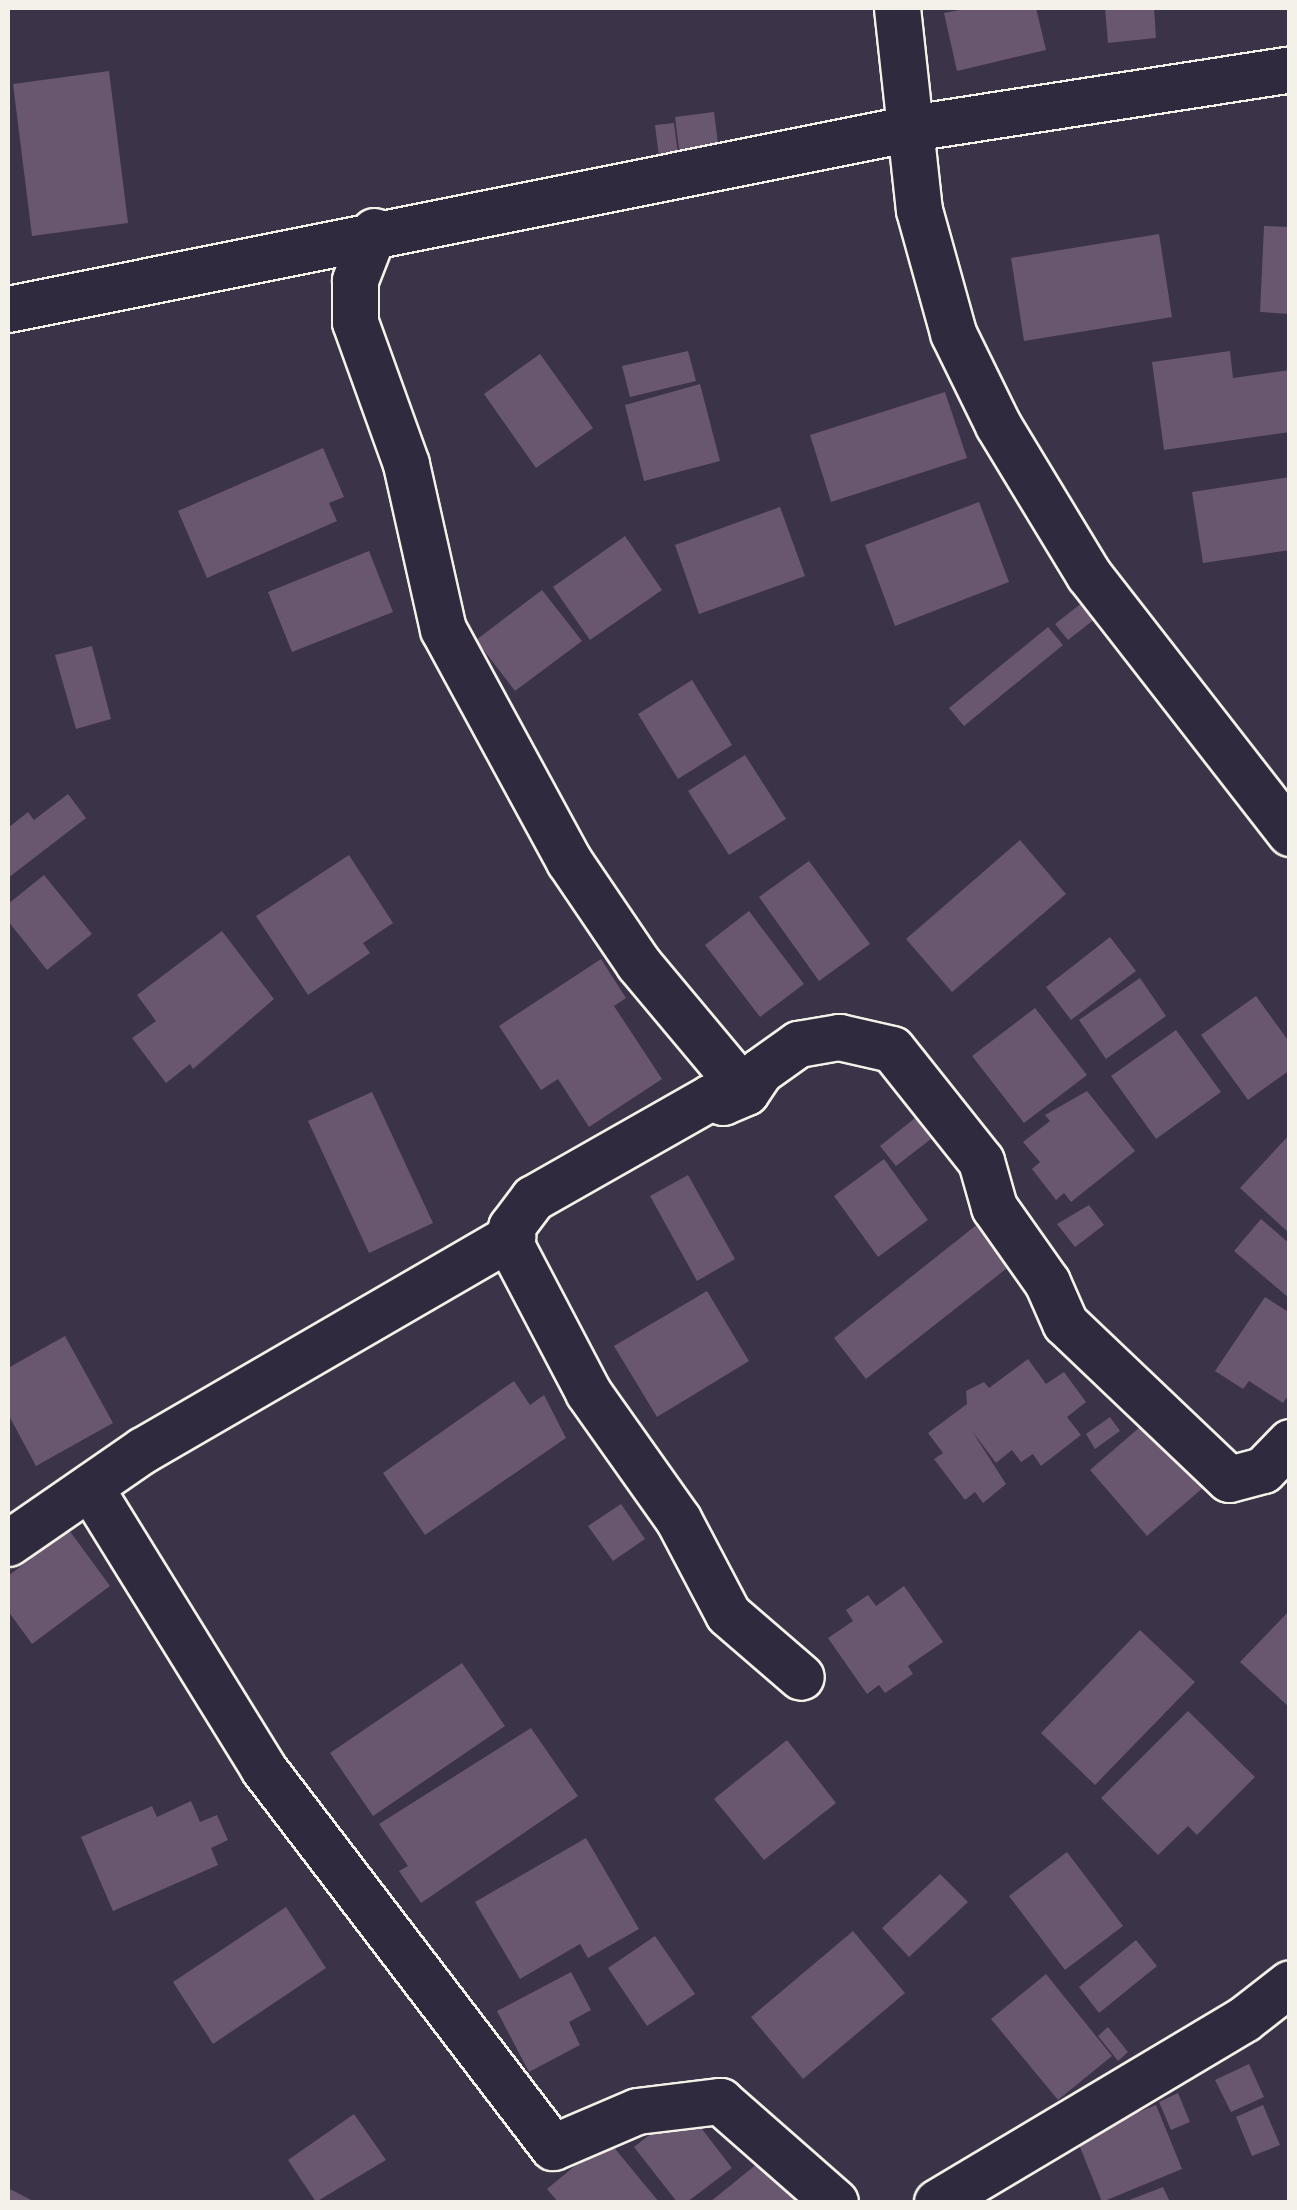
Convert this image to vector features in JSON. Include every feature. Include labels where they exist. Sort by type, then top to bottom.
[{"type":"street","points":[[897,8],[934,278],[998,425],[1089,574],[1290,833]]},
{"type":"street","points":[[8,309],[86,298],[374,232],[911,128],[1290,68]]},
{"type":"street","points":[[374,232],[355,280],[355,322],[406,464],[443,629],[569,861],[638,963],[746,1092]]},
{"type":"street","points":[[801,1677],[717,1598],[678,1519],[570,1360],[560,1329],[516,1262],[512,1236],[521,1210],[532,1198],[712,1097],[723,1102],[746,1092],[760,1072],[798,1044],[839,1037],[892,1049],[982,1161],[994,1207],[1047,1282],[1065,1322],[1229,1479],[1263,1470],[1290,1442]]},
{"type":"street","points":[[8,1543],[143,1450],[512,1236]]},
{"type":"street","points":[[91,1489],[264,1768],[554,2147],[638,2111],[720,2101],[835,2202]]},
{"type":"street","points":[[937,2202],[1244,2019],[1290,1984]]},
{"type":"building","points":[[970,8],[1036,8],[1046,50],[957,71],[944,13]]},
{"type":"building","points":[[1105,8],[1154,8],[1156,38],[1108,43]]},
{"type":"building","points":[[109,71],[128,223],[32,236],[13,84]]},
{"type":"building","points":[[714,112],[719,151],[680,157],[675,117]]},
{"type":"building","points":[[674,123],[678,154],[659,157],[655,125]]},
{"type":"building","points":[[1264,226],[1290,227],[1290,314],[1260,312]]},
{"type":"building","points":[[1159,234],[1172,317],[1024,341],[1011,258]]},
{"type":"building","points":[[688,351],[696,381],[630,397],[622,366]]},
{"type":"building","points":[[1230,351],[1233,378],[1290,370],[1290,432],[1164,450],[1152,362]]},
{"type":"building","points":[[540,354],[593,428],[536,468],[484,394]]},
{"type":"building","points":[[700,384],[720,461],[644,481],[625,405]]},
{"type":"building","points":[[945,392],[967,458],[831,502],[810,435]]},
{"type":"building","points":[[323,448],[344,497],[329,503],[337,521],[207,578],[178,511]]},
{"type":"building","points":[[1290,477],[1290,550],[1203,563],[1192,492]]},
{"type":"building","points":[[979,502],[1009,582],[895,626],[865,545]]},
{"type":"building","points":[[780,507],[805,576],[699,614],[675,545]]},
{"type":"building","points":[[625,536],[662,590],[590,640],[553,587]]},
{"type":"building","points":[[369,551],[393,612],[292,652],[268,592]]},
{"type":"building","points":[[542,590],[582,641],[515,691],[476,640]]},
{"type":"building","points":[[1087,599],[1100,615],[1068,640],[1055,624]]},
{"type":"building","points":[[1048,627],[1063,645],[964,726],[949,708]]},
{"type":"building","points":[[92,646],[111,719],[76,729],[55,655]]},
{"type":"building","points":[[692,680],[732,745],[678,779],[638,714]]},
{"type":"building","points":[[745,755],[786,819],[729,855],[688,791]]},
{"type":"building","points":[[68,794],[86,818],[8,878],[8,828],[28,812],[34,820]]},
{"type":"building","points":[[1020,840],[1066,894],[952,992],[906,939]]},
{"type":"building","points":[[349,855],[393,923],[363,943],[370,953],[308,995],[256,916]]},
{"type":"building","points":[[809,861],[870,944],[819,981],[759,897]]},
{"type":"building","points":[[44,875],[92,934],[47,970],[8,921],[8,904]]},
{"type":"building","points":[[749,911],[804,984],[760,1017],[705,945]]},
{"type":"building","points":[[222,931],[274,999],[193,1069],[190,1064],[166,1083],[132,1038],[156,1021],[137,995]]},
{"type":"building","points":[[1110,937],[1136,971],[1071,1020],[1046,987]]},
{"type":"building","points":[[601,959],[626,998],[614,1006],[662,1079],[589,1127],[558,1079],[541,1090],[499,1026]]},
{"type":"building","points":[[1140,978],[1166,1016],[1106,1059],[1079,1020]]},
{"type":"building","points":[[1256,996],[1290,1043],[1290,1070],[1248,1100],[1201,1035]]},
{"type":"building","points":[[1035,1008],[1087,1075],[1024,1123],[972,1056]]},
{"type":"building","points":[[1176,1030],[1221,1092],[1156,1139],[1111,1076]]},
{"type":"building","points":[[1087,1091],[1135,1151],[1071,1202],[1064,1193],[1056,1200],[1032,1169],[1040,1162],[1023,1142],[1050,1121],[1045,1115]]},
{"type":"building","points":[[372,1092],[433,1223],[369,1253],[308,1121]]},
{"type":"building","points":[[915,1118],[931,1139],[896,1166],[880,1146]]},
{"type":"building","points":[[1290,1134],[1290,1234],[1240,1188]]},
{"type":"building","points":[[884,1159],[928,1220],[878,1257],[834,1196]]},
{"type":"building","points":[[688,1175],[735,1259],[697,1281],[650,1196]]},
{"type":"building","points":[[1089,1205],[1104,1225],[1075,1247],[1057,1224]]},
{"type":"building","points":[[1261,1219],[1290,1244],[1290,1299],[1234,1251]]},
{"type":"building","points":[[979,1223],[1011,1265],[866,1379],[834,1338]]},
{"type":"building","points":[[707,1291],[749,1361],[657,1417],[614,1346]]},
{"type":"building","points":[[1265,1297],[1290,1313],[1290,1393],[1283,1403],[1249,1381],[1243,1389],[1215,1371]]},
{"type":"building","points":[[65,1336],[113,1423],[36,1466],[8,1414],[8,1368]]},
{"type":"building","points":[[1028,1359],[1046,1384],[1064,1372],[1086,1402],[1067,1417],[1081,1435],[1041,1466],[1033,1454],[1021,1462],[1012,1450],[996,1463],[972,1431],[1006,1484],[983,1503],[975,1492],[965,1500],[934,1459],[943,1453],[928,1433],[967,1404],[966,1391],[984,1382],[989,1388]]},
{"type":"building","points":[[514,1381],[530,1405],[544,1395],[566,1438],[425,1535],[383,1473]]},
{"type":"building","points":[[1154,1415],[1211,1481],[1147,1536],[1090,1470]]},
{"type":"building","points":[[1110,1417],[1120,1431],[1095,1449],[1086,1434]]},
{"type":"building","points":[[621,1504],[645,1539],[613,1561],[588,1526]]},
{"type":"building","points":[[69,1530],[110,1586],[32,1644],[8,1611],[8,1576]]},
{"type":"building","points":[[904,1586],[943,1642],[908,1666],[913,1674],[885,1693],[879,1685],[867,1694],[828,1638],[853,1621],[846,1610],[868,1595],[876,1606]]},
{"type":"building","points":[[1290,1610],[1290,1708],[1240,1662]]},
{"type":"building","points":[[1140,1630],[1195,1682],[1095,1785],[1041,1733]]},
{"type":"building","points":[[462,1663],[505,1726],[373,1816],[330,1753]]},
{"type":"building","points":[[1188,1711],[1255,1777],[1197,1835],[1188,1826],[1158,1855],[1101,1798]]},
{"type":"building","points":[[531,1728],[578,1796],[421,1903],[399,1871],[408,1866],[379,1824]]},
{"type":"building","points":[[787,1740],[836,1803],[764,1860],[714,1799]]},
{"type":"building","points":[[191,1801],[200,1822],[217,1815],[228,1840],[211,1848],[218,1865],[113,1911],[81,1837],[152,1806],[157,1817]]},
{"type":"building","points":[[586,1838],[639,1929],[588,1958],[580,1944],[520,1979],[475,1902]]},
{"type":"building","points":[[1067,1852],[1123,1926],[1065,1970],[1009,1896]]},
{"type":"building","points":[[940,1874],[968,1902],[909,1957],[882,1928]]},
{"type":"building","points":[[286,1907],[326,1968],[213,2044],[173,1982]]},
{"type":"building","points":[[853,1931],[905,1993],[803,2079],[751,2017]]},
{"type":"building","points":[[655,1936],[695,1994],[647,2026],[608,1968]]},
{"type":"building","points":[[1136,1940],[1157,1966],[1099,2013],[1079,1987]]},
{"type":"building","points":[[571,1972],[591,2010],[569,2022],[580,2045],[529,2072],[497,2011]]},
{"type":"building","points":[[1046,1974],[1112,2056],[1058,2100],[991,2019]]},
{"type":"building","points":[[1108,2027],[1128,2052],[1118,2061],[1098,2036]]},
{"type":"building","points":[[1249,2064],[1264,2097],[1231,2112],[1215,2080]]},
{"type":"building","points":[[1178,2093],[1190,2122],[1171,2130],[1159,2102]]},
{"type":"building","points":[[1156,2105],[1182,2169],[1102,2202],[1076,2137]]},
{"type":"building","points":[[1263,2105],[1280,2145],[1252,2156],[1236,2117]]},
{"type":"building","points":[[685,2107],[732,2168],[687,2202],[677,2202],[634,2147]]},
{"type":"building","points":[[354,2114],[386,2160],[316,2202],[288,2160]]},
{"type":"building","points":[[607,2139],[659,2202],[558,2202],[547,2189]]},
{"type":"building","points":[[768,2155],[807,2202],[710,2202]]},
{"type":"building","points":[[1163,2187],[1170,2202],[1124,2202]]},
{"type":"building","points":[[8,2188],[35,2202],[8,2202]]}]
